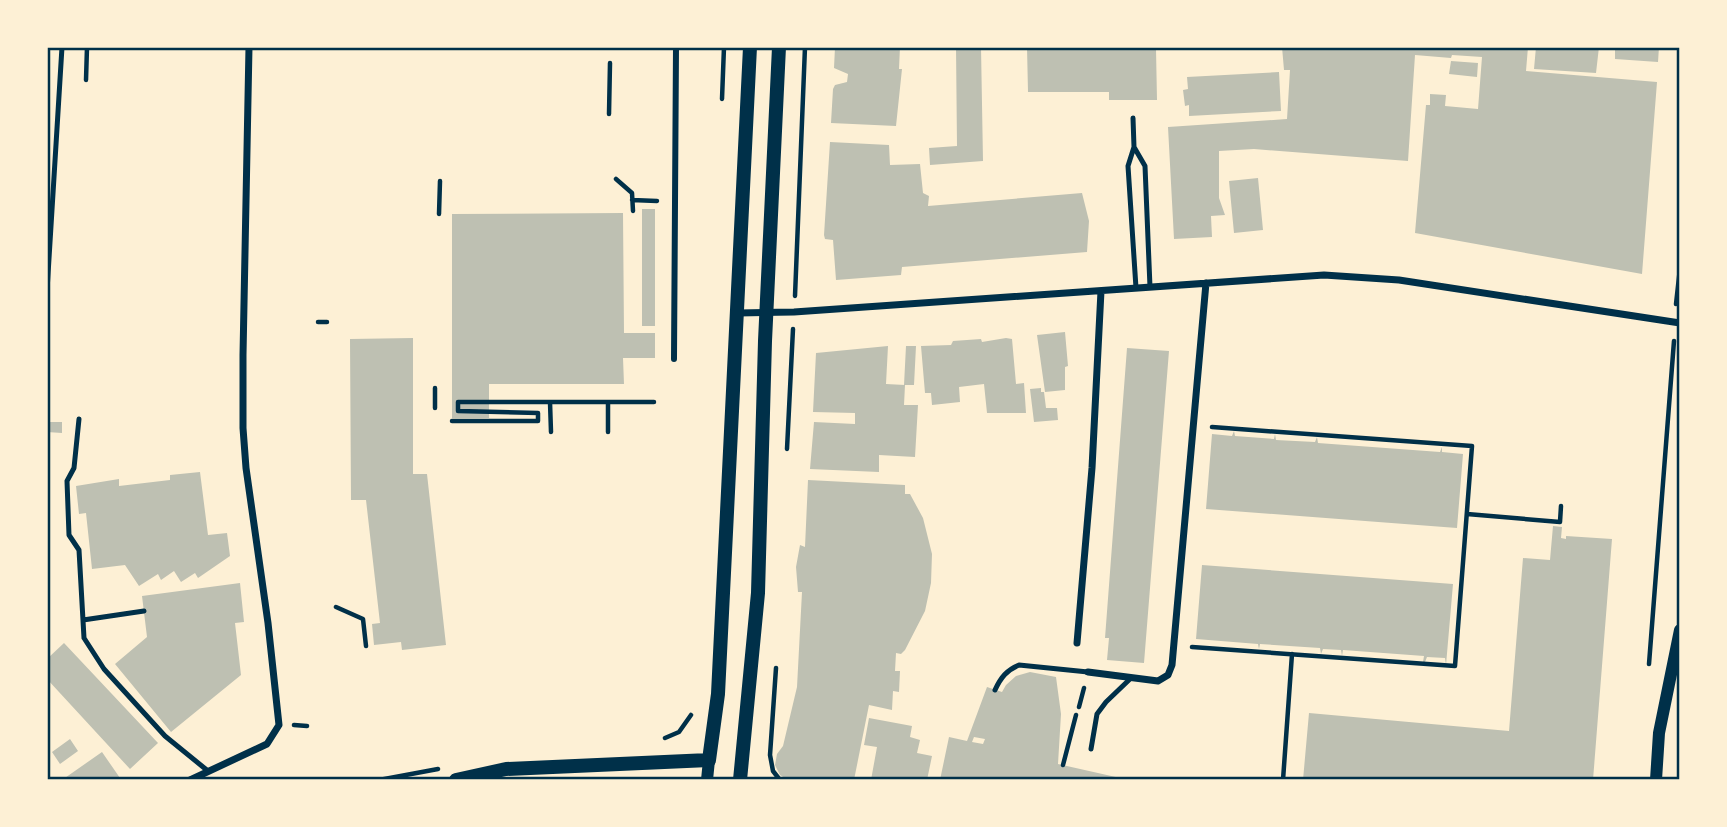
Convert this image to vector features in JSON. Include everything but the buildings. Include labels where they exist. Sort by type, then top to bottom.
[{"type":"main road","points":[[456,780],[506,769],[709,760],[718,694],[750,47]]},
{"type":"main road","points":[[740,779],[758,593],[779,47]]},
{"type":"street","points":[[190,780],[267,744],[279,725],[243,428],[249,47]]},
{"type":"street","points":[[674,359],[676,47]]},
{"type":"street","points":[[738,313],[794,312],[1324,275],[1361,276],[1680,323]]},
{"type":"street","points":[[1088,672],[1158,681],[1168,674],[1172,665],[1206,283]]},
{"type":"street","points":[[1077,643],[1092,468],[1101,291]]},
{"type":"street","points":[[1656,780],[1659,733],[1680,630]]},
{"type":"street","points":[[707,780],[709,760]]},
{"type":"lane","points":[[47,291],[62,47]]},
{"type":"lane","points":[[1133,118],[1134,147],[1128,166],[1136,288]]},
{"type":"lane","points":[[1134,147],[1145,166],[1150,287]]},
{"type":"lane","points":[[79,419],[74,468],[67,481],[69,535],[79,550],[84,638],[104,669],[165,736],[208,771]]},
{"type":"lane","points":[[83,620],[144,611]]},
{"type":"lane","points":[[995,690],[1001,677],[1019,665],[1088,672]]},
{"type":"lane","points":[[1091,749],[1097,714],[1130,679]]},
{"type":"path","points":[[86,80],[87,47]]},
{"type":"path","points":[[786,459],[805,47]]},
{"type":"path","points":[[609,114],[610,62]]},
{"type":"path","points":[[616,178],[632,193],[633,211]]},
{"type":"path","points":[[439,214],[440,181]]},
{"type":"path","points":[[632,200],[655,201]]},
{"type":"path","points":[[318,322],[327,322]]},
{"type":"path","points":[[1648,678],[1677,346]]},
{"type":"path","points":[[435,388],[435,408]]},
{"type":"path","points":[[452,421],[538,421],[538,413],[458,411],[458,402],[654,402]]},
{"type":"path","points":[[550,402],[551,432]]},
{"type":"path","points":[[608,402],[608,432]]},
{"type":"path","points":[[1174,645],[1455,666],[1472,446],[1192,426]]},
{"type":"path","points":[[1467,514],[1560,522],[1561,506]]},
{"type":"path","points":[[336,607],[363,619],[366,646]]},
{"type":"path","points":[[1283,780],[1292,654]]},
{"type":"path","points":[[776,659],[770,755],[773,771],[780,780]]},
{"type":"path","points":[[654,740],[679,732],[685,727],[694,710]]}]
